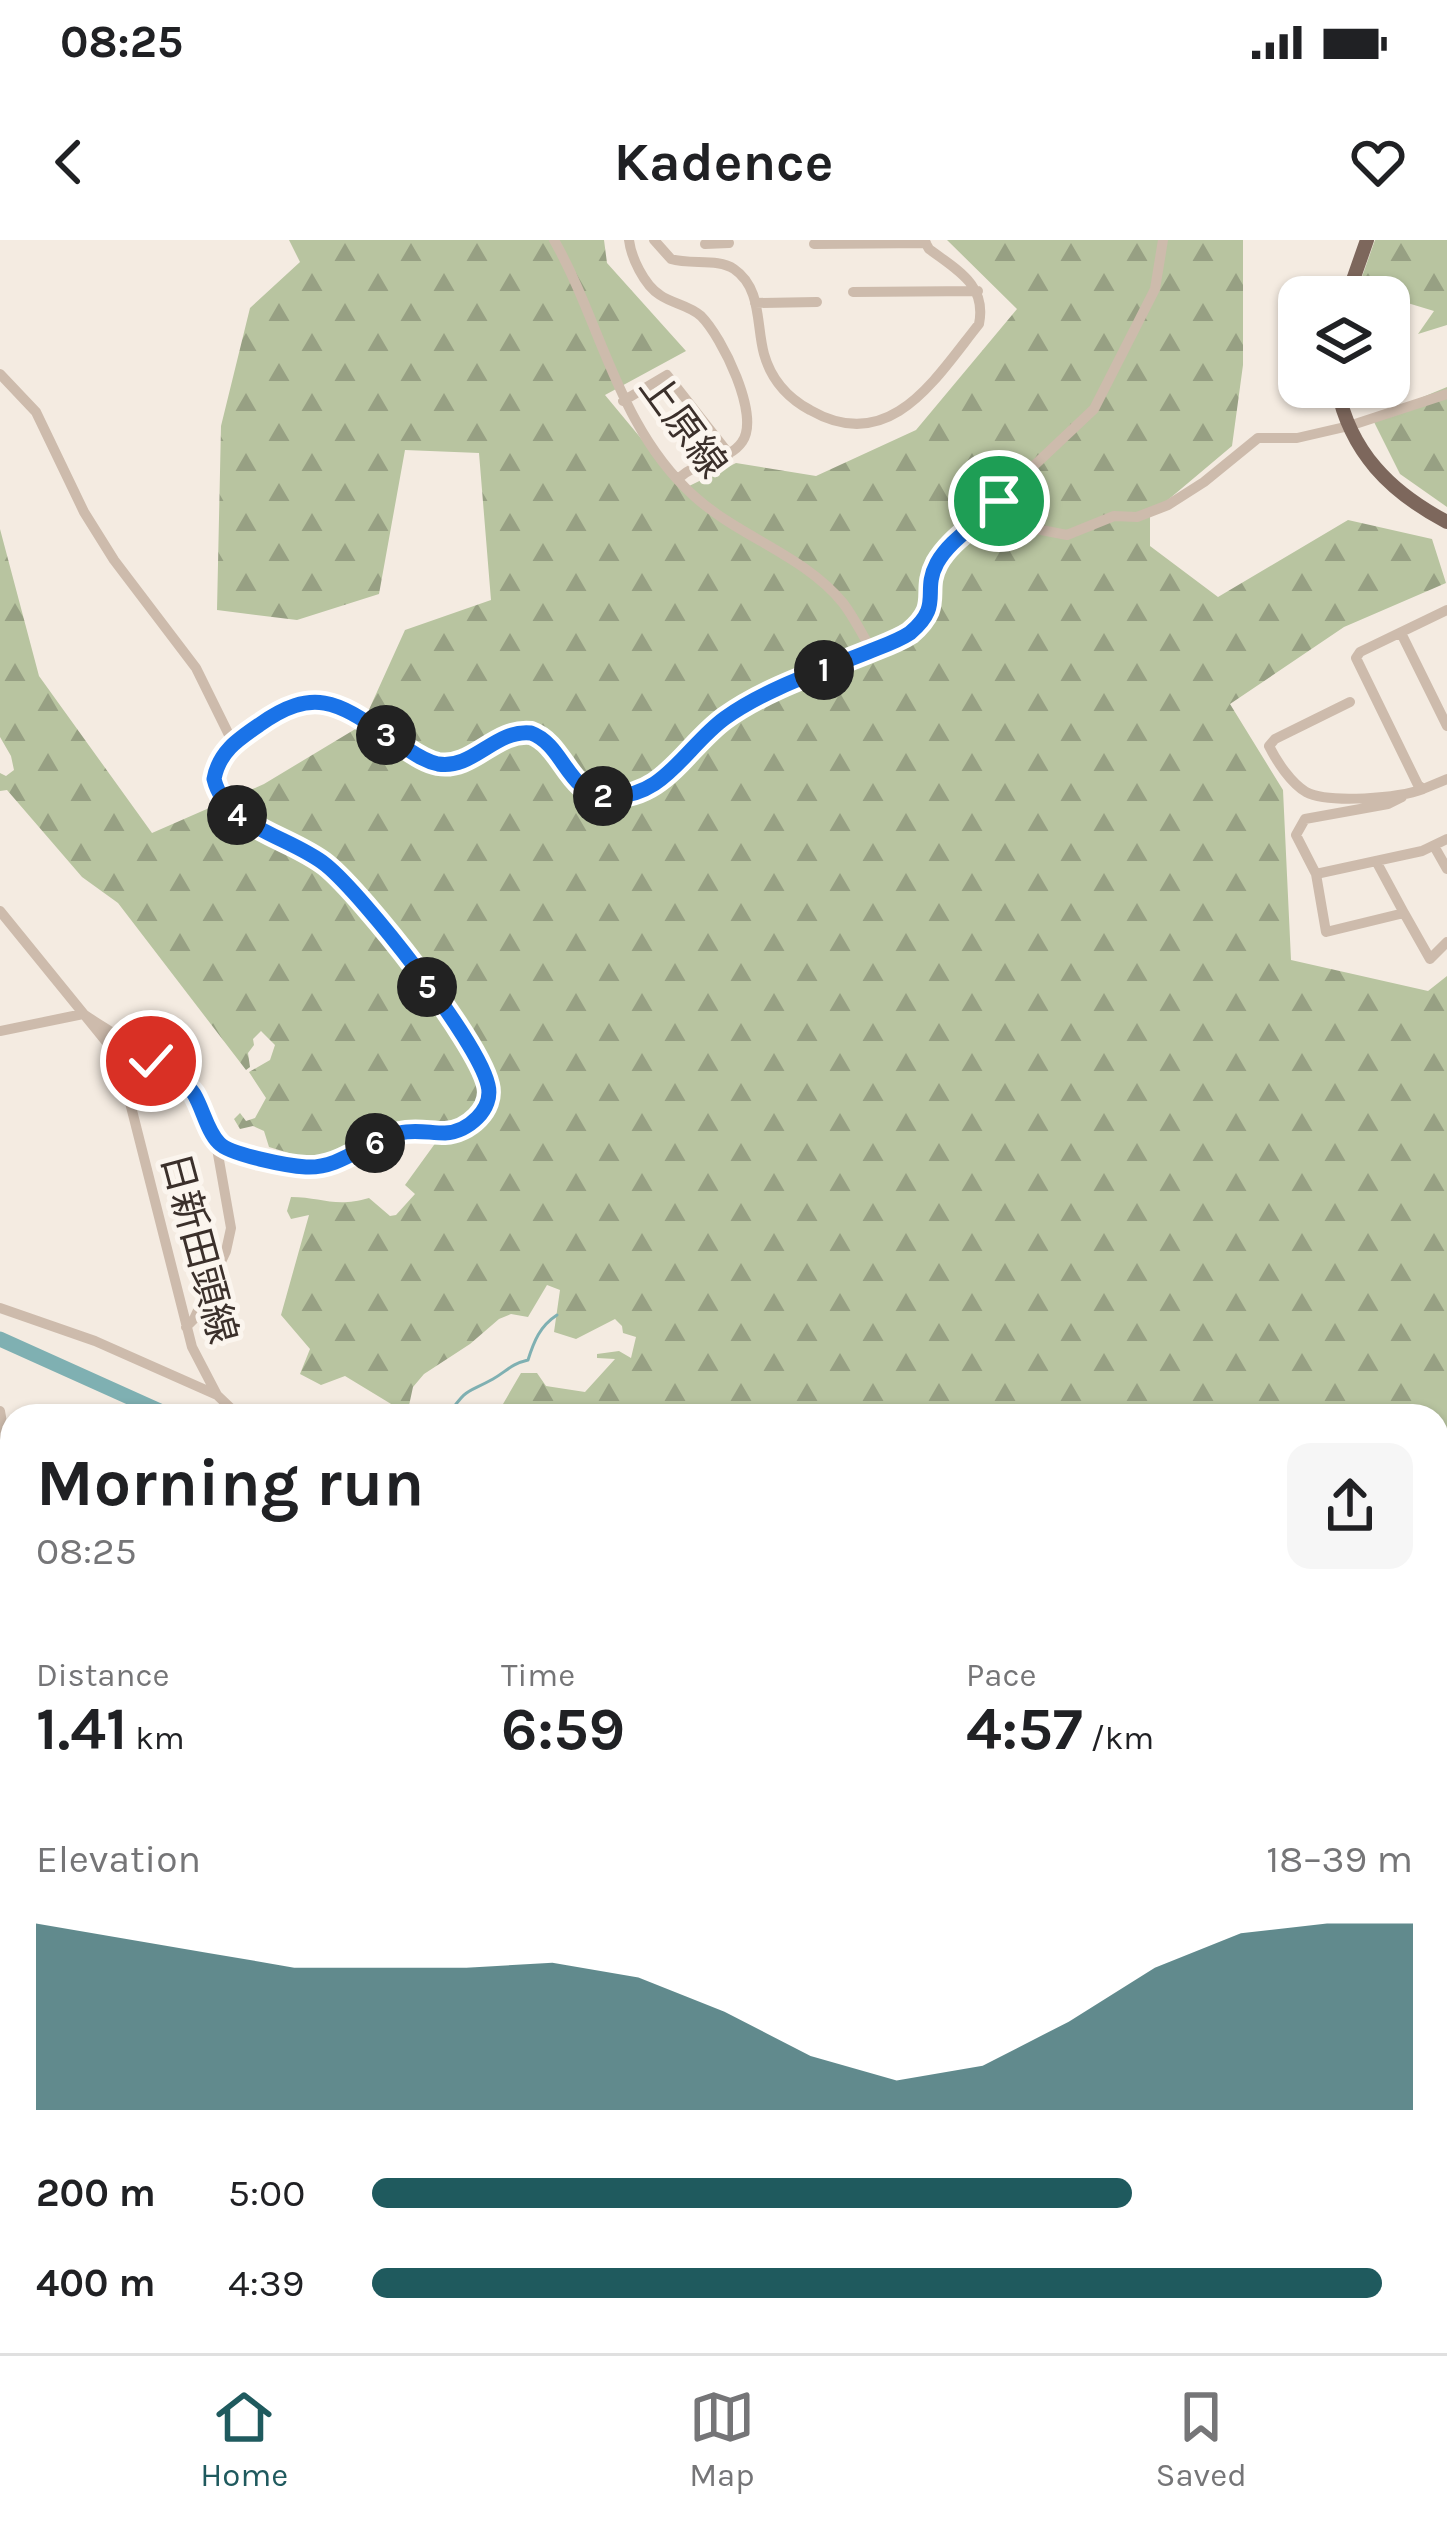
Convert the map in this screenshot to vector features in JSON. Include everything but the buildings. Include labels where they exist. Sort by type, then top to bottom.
[{"type":"main road","points":[[1354,276],[1366,240]]},
{"type":"main road","points":[[1343,408],[1363,456],[1384,480],[1403,497],[1447,522]]},
{"type":"street","name":"上原線","points":[[554,240],[623,401],[658,455],[692,495],[808,572],[842,602],[872,650]]},
{"type":"street","points":[[629,240],[645,279],[659,295],[703,318],[747,403],[747,433],[729,454],[697,462],[679,478]]},
{"type":"street","points":[[654,240],[671,259],[723,263],[750,285],[764,353],[774,378],[792,398],[831,421],[884,420],[925,391],[980,324],[978,291],[925,241],[814,244]]},
{"type":"street","points":[[216,1140],[240,1154],[307,1168],[335,1162],[400,1132],[450,1133],[480,1116],[489,1096],[488,1084],[458,1029],[358,895],[292,842],[226,806],[214,779],[217,763],[232,743],[282,708],[308,700],[353,713],[425,760],[443,766],[471,756],[500,736],[531,733],[550,746],[587,791],[620,796],[651,787],[740,708],[903,638],[925,620],[932,603],[935,566],[948,547],[1094,409],[1155,289],[1163,240]]},
{"type":"street","points":[[706,263],[705,242],[729,243]]},
{"type":"street","points":[[854,292],[978,291]]},
{"type":"street","points":[[755,303],[817,302]]},
{"type":"street","points":[[0,374],[36,412],[85,512],[114,560],[196,668],[232,743]]},
{"type":"street","points":[[623,401],[667,375],[729,454]]},
{"type":"street","points":[[992,510],[1026,527],[1067,535],[1114,516],[1137,517],[1168,505],[1227,466],[1258,438],[1297,438],[1349,426],[1447,394]]},
{"type":"street","points":[[1424,789],[1356,658],[1447,610]]},
{"type":"street","points":[[1401,633],[1447,726]]},
{"type":"street","points":[[1350,703],[1276,739],[1269,746],[1275,757],[1300,789],[1316,796],[1402,797]]},
{"type":"street","points":[[1404,913],[1326,932],[1316,874],[1296,836],[1305,819],[1388,804],[1447,779]]},
{"type":"street","points":[[1316,874],[1447,839]]},
{"type":"street","points":[[1434,846],[1447,869]]},
{"type":"street","points":[[1376,861],[1430,958],[1447,942]]},
{"type":"street","name":"日新田頭線","points":[[0,910],[113,1050],[186,1327],[200,1367],[226,1404]]},
{"type":"street","points":[[0,1031],[83,1014],[192,1091],[216,1140],[230,1228],[226,1251],[186,1327]]},
{"type":"street","points":[[0,1308],[95,1341],[217,1395]]},
{"type":"green space","points":[[289,240],[604,240],[607,263],[686,351],[605,395],[683,489],[736,463],[816,476],[916,430],[1017,309],[947,240],[1243,240],[1243,365],[1232,446],[1150,515],[1150,546],[1218,597],[1348,520],[1432,539],[1446,583],[1344,627],[1230,704],[1283,790],[1291,960],[1428,991],[1447,976],[1447,1404],[503,1404],[521,1373],[537,1373],[546,1386],[585,1392],[615,1359],[597,1358],[597,1354],[619,1351],[631,1358],[636,1337],[623,1333],[615,1319],[576,1339],[554,1332],[560,1290],[547,1285],[528,1317],[511,1314],[499,1319],[424,1374],[413,1387],[409,1404],[391,1404],[345,1376],[321,1385],[300,1374],[310,1349],[281,1315],[309,1215],[291,1219],[287,1211],[291,1197],[337,1202],[369,1198],[390,1216],[396,1215],[415,1194],[405,1185],[447,1127],[391,1128],[312,1160],[269,1147],[264,1131],[253,1126],[240,1129],[234,1119],[240,1113],[246,1121],[255,1118],[266,1098],[249,1072],[270,1060],[275,1045],[261,1031],[253,1039],[246,1070],[118,903],[82,877],[7,790],[0,791],[0,773],[6,776],[14,770],[0,737],[0,529],[39,676],[152,833],[264,784],[362,725],[405,630],[491,600],[479,453],[405,450],[379,594],[297,620],[217,610],[221,426],[250,308],[300,262]]},
{"type":"green space","points":[[1375,240],[1447,240],[1447,325],[1418,334],[1434,311],[1410,304],[1410,276],[1362,276]]},
{"type":"green space","points":[[1447,387],[1447,507],[1400,474],[1372,418],[1410,408],[1410,402]]},
{"type":"waterway","points":[[456,1404],[467,1392],[528,1360],[538,1334],[557,1315]]},
{"type":"waterway","points":[[0,1339],[144,1404]]},
{"type":"route","points":[[151,1061],[192,1091],[221,1146],[307,1168],[335,1162],[400,1132],[450,1133],[467,1125],[480,1116],[489,1096],[474,1055],[358,895],[326,866],[292,842],[241,818],[218,796],[217,763],[232,743],[282,708],[308,700],[353,713],[425,760],[443,766],[471,756],[500,736],[531,733],[541,736],[587,791],[609,797],[634,794],[674,771],[703,737],[740,708],[910,633],[925,620],[932,603],[935,566],[948,547],[999,501]]}]
